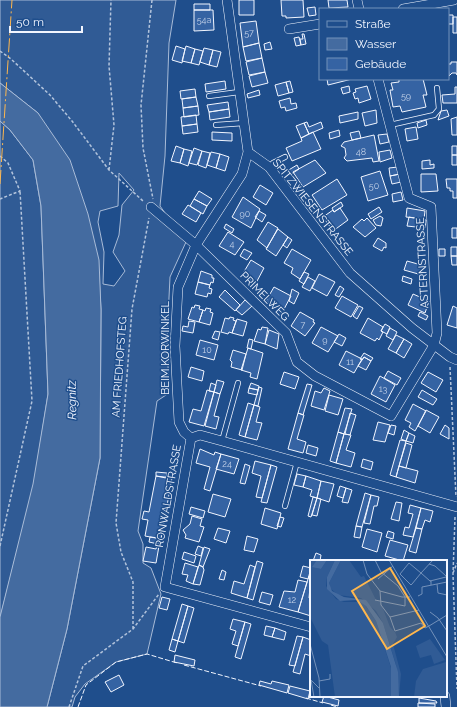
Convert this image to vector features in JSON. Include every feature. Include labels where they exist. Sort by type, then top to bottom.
[{"type":"street","points":[[228,0],[248,152]]},
{"type":"street","points":[[407,8],[422,3],[454,0]]},
{"type":"street","points":[[289,29],[319,24]]},
{"type":"street","name":"ASTERNSTRASSE","points":[[378,80],[410,198],[432,207],[437,333],[434,345]]},
{"type":"street","name":"SPITZWIESENSTRASSE","points":[[248,152],[269,167],[350,273],[434,345],[453,359]]},
{"type":"street","name":"BEIM KORWINKEL","points":[[191,438],[184,432],[179,422],[175,346],[178,286],[196,245],[242,174],[248,152]]},
{"type":"street","name":"PRIMELWEG","points":[[151,207],[196,245],[286,333],[297,362],[315,376],[391,416],[434,345]]},
{"type":"street","name":"RONWALDSTRASSE","points":[[165,586],[191,438],[200,435],[456,507]]},
{"type":"street","points":[[165,586],[310,627]]},
{"type":"street","points":[[445,697],[446,707]]},
{"type":"lane","points":[[390,125],[434,115],[439,110],[437,88]]},
{"type":"lane","points":[[209,96],[239,92]]},
{"type":"lane","points":[[216,125],[244,123]]},
{"type":"lane","points":[[269,167],[273,163],[285,157]]},
{"type":"lane","points":[[222,441],[238,382]]},
{"type":"lane","points":[[285,506],[297,462]]},
{"type":"path","points":[[109,170],[114,125],[108,66],[111,0]]},
{"type":"path","name":"AM FRIEDHOFSTEG","points":[[133,629],[133,582],[121,552],[116,523],[132,309],[153,197],[143,148],[141,105],[152,0]]},
{"type":"path","points":[[0,51],[11,59],[50,95],[72,121],[109,170],[129,190],[151,207]]},
{"type":"path","points":[[0,156],[8,163],[20,191],[32,401],[0,546]]},
{"type":"path","points":[[0,199],[20,191]]},
{"type":"path","points":[[453,359],[456,507],[453,574],[457,689]]},
{"type":"path","points":[[453,574],[457,563]]},
{"type":"path","points":[[69,707],[83,666],[133,629],[165,586]]},
{"type":"shaded area","points":[[0,0],[176,0],[169,43],[165,156],[160,206],[186,242],[170,277],[167,338],[169,393],[157,401],[138,531],[143,544],[143,563],[151,568],[161,594],[147,654],[116,662],[85,684],[75,697],[72,707],[47,707],[67,629],[100,458],[101,309],[98,260],[38,113],[0,83]],"holes":[[[119,173],[134,190],[122,205],[119,235],[113,252],[125,271],[114,286],[103,284],[104,252],[98,222],[100,211],[118,206]]]},
{"type":"shaded area","points":[[0,121],[10,130],[33,160],[41,206],[48,394],[34,484],[0,618]]},
{"type":"water","name":"Regnitz","points":[[0,83],[38,113],[70,160],[88,214],[99,260],[101,310],[100,458],[67,629],[47,707],[0,707],[0,617],[33,484],[48,394],[41,206],[33,160],[10,130],[0,121]]},
{"type":"building","points":[[239,0],[254,0],[254,15],[239,15]]},
{"type":"building","points":[[281,0],[303,0],[304,17],[286,18],[286,16],[282,16]]},
{"type":"building","points":[[328,0],[347,0],[348,7],[329,8]]},
{"type":"building","points":[[194,4],[210,4],[210,10],[194,10]]},
{"type":"building","points":[[315,7],[316,15],[309,16],[307,8]]},
{"type":"building","points":[[194,10],[213,10],[214,30],[194,31]]},
{"type":"building","points":[[449,15],[453,15],[453,24],[449,24]]},
{"type":"building","points":[[453,17],[457,17],[457,33],[453,33]]},
{"type":"building","points":[[256,21],[259,43],[243,47],[240,23]]},
{"type":"building","points":[[302,34],[304,34],[306,44],[301,45],[300,39],[303,39]]},
{"type":"building","points":[[299,37],[301,45],[296,46],[294,38]]},
{"type":"building","points":[[270,42],[272,49],[265,50],[264,44]]},
{"type":"building","points":[[259,43],[262,58],[246,61],[243,47]]},
{"type":"building","points":[[176,46],[185,49],[182,63],[172,60]]},
{"type":"building","points":[[186,46],[195,49],[191,63],[182,61]]},
{"type":"building","points":[[204,48],[213,50],[209,65],[200,62]]},
{"type":"building","points":[[195,49],[203,51],[199,65],[191,63]]},
{"type":"building","points":[[213,50],[221,52],[217,67],[209,65]]},
{"type":"building","points":[[262,58],[265,72],[249,75],[246,62]]},
{"type":"building","points":[[451,62],[457,62],[457,75],[456,73],[452,73],[449,76],[449,64],[451,64]]},
{"type":"building","points":[[265,72],[268,83],[252,87],[249,76]]},
{"type":"building","points":[[327,80],[348,80],[328,85]]},
{"type":"building","points":[[399,80],[423,80],[427,95],[423,95],[426,107],[402,112],[400,106],[393,107],[390,90],[393,90],[391,83],[399,82]]},
{"type":"building","points":[[225,81],[226,89],[206,92],[205,84]]},
{"type":"building","points":[[290,81],[293,92],[289,93],[286,82]]},
{"type":"building","points":[[286,82],[289,93],[278,96],[275,85]]},
{"type":"building","points":[[349,86],[350,92],[343,94],[341,88]]},
{"type":"building","points":[[367,86],[371,99],[359,103],[358,98],[355,99],[353,93],[356,92],[355,89]]},
{"type":"building","points":[[455,87],[457,87],[457,103],[443,103],[442,95],[455,94]]},
{"type":"building","points":[[195,89],[196,97],[181,99],[180,91]]},
{"type":"building","points":[[259,90],[260,95],[248,98],[247,94]]},
{"type":"building","points":[[196,97],[198,106],[183,108],[182,99]]},
{"type":"building","points":[[290,98],[291,104],[296,103],[297,108],[286,111],[285,107],[281,108],[279,101]]},
{"type":"building","points":[[228,102],[229,109],[209,112],[207,105]]},
{"type":"building","points":[[198,106],[199,115],[184,117],[183,108]]},
{"type":"building","points":[[229,109],[230,117],[210,120],[209,112]]},
{"type":"building","points":[[376,110],[377,123],[365,126],[362,113]]},
{"type":"building","points":[[447,110],[449,116],[438,120],[441,111]]},
{"type":"building","points":[[358,112],[358,119],[340,123],[339,116]]},
{"type":"building","points":[[196,115],[197,124],[182,126],[181,117]]},
{"type":"building","points":[[457,117],[457,135],[452,135],[451,119]]},
{"type":"building","points":[[426,120],[427,125],[418,128],[417,123]]},
{"type":"building","points":[[307,122],[309,127],[321,122],[323,128],[309,134],[304,123]]},
{"type":"building","points":[[304,123],[309,134],[301,138],[296,126]]},
{"type":"building","points":[[197,124],[198,132],[183,134],[182,126]]},
{"type":"building","points":[[416,127],[418,139],[407,141],[405,129]]},
{"type":"building","points":[[339,130],[340,136],[330,139],[329,133]]},
{"type":"building","points":[[359,131],[361,138],[352,140],[350,133]]},
{"type":"building","points":[[212,132],[232,133],[232,141],[212,140]]},
{"type":"building","points":[[313,132],[321,149],[292,161],[286,148],[302,141],[301,138]]},
{"type":"building","points":[[387,134],[389,142],[380,144],[378,135]]},
{"type":"building","points":[[374,135],[379,161],[373,162],[372,158],[347,161],[344,158],[346,155],[345,148],[341,146],[344,142]]},
{"type":"building","points":[[176,146],[184,149],[180,163],[171,161]]},
{"type":"building","points":[[452,146],[457,146],[457,155],[452,155]]},
{"type":"building","points":[[194,148],[202,151],[197,165],[189,163]]},
{"type":"building","points":[[184,149],[192,151],[188,166],[180,163]]},
{"type":"building","points":[[390,150],[392,158],[380,162],[379,152]]},
{"type":"building","points":[[202,151],[210,153],[206,168],[198,165]]},
{"type":"building","points":[[211,152],[220,154],[216,168],[207,165]]},
{"type":"building","points":[[220,154],[229,157],[225,171],[216,168]]},
{"type":"building","points":[[452,155],[457,155],[457,165],[452,165]]},
{"type":"building","points":[[315,160],[326,173],[303,187],[293,172]]},
{"type":"building","points":[[430,160],[430,165],[434,164],[434,168],[422,169],[422,161]]},
{"type":"building","points":[[297,165],[299,169],[290,175],[287,171]]},
{"type":"building","points":[[398,167],[400,174],[390,176],[389,168]]},
{"type":"building","points":[[380,171],[388,195],[368,201],[361,177]]},
{"type":"building","points":[[400,174],[401,182],[392,184],[390,176]]},
{"type":"building","points":[[421,174],[436,174],[438,191],[421,192]]},
{"type":"building","points":[[337,179],[347,195],[322,210],[312,195]]},
{"type":"building","points":[[446,179],[457,179],[457,198],[453,198],[453,191],[450,191],[450,188],[447,188]]},
{"type":"building","points":[[260,185],[273,193],[266,205],[253,197]]},
{"type":"building","points":[[199,191],[212,199],[207,206],[194,199]]},
{"type":"building","points":[[401,192],[403,200],[393,202],[392,194]]},
{"type":"building","points":[[243,197],[260,209],[251,228],[232,217]]},
{"type":"building","points":[[194,199],[207,206],[203,214],[190,206]]},
{"type":"building","points":[[341,202],[343,206],[334,212],[332,208]]},
{"type":"building","points":[[188,205],[201,213],[196,222],[182,214]]},
{"type":"building","points":[[379,207],[382,212],[371,219],[368,214]]},
{"type":"building","points":[[340,208],[348,220],[333,231],[323,217],[333,210],[334,212]]},
{"type":"building","points":[[407,208],[425,211],[424,219],[406,217]]},
{"type":"building","points":[[259,211],[266,215],[262,222],[255,217]]},
{"type":"building","points":[[380,216],[383,218],[381,226],[376,225],[373,220]]},
{"type":"building","points":[[409,217],[426,220],[425,228],[407,226]]},
{"type":"building","points":[[367,218],[376,228],[365,237],[353,227],[362,219],[364,221]]},
{"type":"building","points":[[268,222],[278,228],[267,248],[257,240]]},
{"type":"building","points":[[226,224],[234,229],[232,233],[224,228]]},
{"type":"building","points":[[452,228],[457,228],[457,238],[452,238]]},
{"type":"building","points":[[278,229],[288,237],[276,256],[266,249]]},
{"type":"building","points":[[228,232],[244,242],[235,255],[219,246]]},
{"type":"building","points":[[288,237],[292,240],[287,248],[283,245]]},
{"type":"building","points":[[378,238],[386,243],[386,248],[384,247],[382,251],[373,246]]},
{"type":"building","points":[[451,247],[457,247],[457,256],[451,256]]},
{"type":"building","points":[[244,249],[252,253],[247,260],[240,256]]},
{"type":"building","points":[[292,249],[311,260],[300,279],[291,273],[293,268],[284,263]]},
{"type":"building","points":[[439,249],[445,249],[445,256],[439,256]]},
{"type":"building","points":[[451,256],[457,256],[457,265],[452,265]]},
{"type":"building","points":[[251,260],[264,268],[256,283],[242,275]]},
{"type":"building","points":[[407,261],[425,266],[422,275],[404,270]]},
{"type":"building","points":[[201,271],[212,275],[212,278],[214,278],[213,283],[211,282],[210,285],[198,282]]},
{"type":"building","points":[[304,272],[309,274],[304,284],[299,281]]},
{"type":"building","points":[[319,274],[335,282],[327,296],[312,288]]},
{"type":"building","points":[[403,276],[412,279],[411,284],[402,281]]},
{"type":"building","points":[[308,277],[315,281],[310,291],[302,287]]},
{"type":"building","points":[[198,282],[210,285],[209,288],[212,289],[211,294],[208,293],[207,297],[195,294]]},
{"type":"building","points":[[340,286],[344,289],[339,297],[335,295]]},
{"type":"building","points":[[274,287],[291,296],[283,311],[266,301]]},
{"type":"building","points":[[292,289],[299,293],[294,304],[289,301]]},
{"type":"building","points":[[225,290],[240,305],[235,311],[219,297]]},
{"type":"building","points":[[413,294],[429,301],[425,313],[408,305]]},
{"type":"building","points":[[342,296],[358,305],[351,317],[335,308]]},
{"type":"building","points":[[245,300],[252,306],[242,315],[236,310]]},
{"type":"building","points":[[195,305],[200,306],[199,309],[203,310],[199,322],[188,319],[192,307],[194,308]]},
{"type":"building","points":[[359,306],[363,308],[357,319],[353,316]]},
{"type":"building","points":[[453,306],[457,308],[457,328],[447,325]]},
{"type":"building","points":[[206,308],[211,309],[210,312],[213,313],[210,325],[199,322],[203,310],[205,311]]},
{"type":"building","points":[[300,312],[314,320],[313,322],[315,323],[305,336],[291,326]]},
{"type":"building","points":[[420,312],[428,316],[426,320],[418,316]]},
{"type":"building","points":[[230,317],[234,318],[233,320],[236,321],[232,333],[229,332],[228,334],[221,332],[225,318],[229,319]]},
{"type":"building","points":[[368,318],[383,327],[381,331],[383,332],[379,340],[377,338],[375,341],[360,333]]},
{"type":"building","points":[[237,319],[247,322],[243,336],[232,333]]},
{"type":"building","points":[[189,321],[195,322],[193,333],[182,331],[183,326],[188,327]]},
{"type":"building","points":[[385,324],[390,327],[387,334],[381,331]]},
{"type":"building","points":[[262,327],[268,328],[265,344],[254,341],[258,329],[261,330]]},
{"type":"building","points":[[321,327],[338,336],[328,352],[312,343]]},
{"type":"building","points":[[390,328],[397,332],[393,340],[386,336]]},
{"type":"building","points":[[269,330],[279,334],[277,349],[265,344]]},
{"type":"building","points":[[215,331],[220,332],[218,340],[212,338]]},
{"type":"building","points":[[339,334],[346,338],[342,346],[334,342]]},
{"type":"building","points":[[396,335],[404,339],[396,353],[388,349]]},
{"type":"building","points":[[249,339],[253,340],[251,349],[247,348]]},
{"type":"building","points":[[404,339],[412,344],[404,358],[396,353]]},
{"type":"building","points":[[200,340],[218,345],[214,360],[196,355]]},
{"type":"building","points":[[248,348],[263,353],[257,379],[250,377],[251,373],[241,370]]},
{"type":"building","points":[[233,350],[246,354],[242,370],[231,367],[232,362],[230,360]]},
{"type":"building","points":[[346,351],[362,359],[354,373],[339,365]]},
{"type":"building","points":[[364,353],[373,358],[371,361],[364,357],[362,360],[360,359]]},
{"type":"building","points":[[364,357],[371,361],[366,370],[358,366]]},
{"type":"building","points":[[191,367],[204,371],[202,381],[188,377]]},
{"type":"building","points":[[388,371],[401,378],[397,385],[384,378]]},
{"type":"building","points":[[284,372],[299,377],[295,389],[280,384]]},
{"type":"building","points":[[428,372],[443,380],[436,392],[421,383]]},
{"type":"building","points":[[380,376],[395,385],[386,402],[371,394]]},
{"type":"building","points":[[217,380],[224,382],[220,394],[214,392]]},
{"type":"building","points":[[211,383],[216,385],[214,392],[209,391]]},
{"type":"building","points":[[251,383],[259,386],[258,390],[249,388]]},
{"type":"building","points":[[307,384],[312,385],[303,415],[298,413]]},
{"type":"building","points":[[259,387],[262,388],[258,406],[254,405]]},
{"type":"building","points":[[249,388],[258,390],[257,395],[248,393]]},
{"type":"building","points":[[324,388],[330,391],[324,410],[311,406],[315,391],[321,393]]},
{"type":"building","points":[[207,390],[214,392],[204,426],[189,422],[193,409],[201,411]]},
{"type":"building","points":[[422,390],[437,399],[433,405],[418,397]]},
{"type":"building","points":[[214,392],[220,394],[214,416],[219,417],[216,429],[205,426]]},
{"type":"building","points":[[329,395],[343,399],[338,415],[325,411]]},
{"type":"building","points":[[248,403],[254,405],[245,437],[239,435]]},
{"type":"building","points":[[413,404],[426,411],[415,431],[409,427],[411,423],[405,420]]},
{"type":"building","points":[[254,405],[260,407],[256,422],[262,423],[257,440],[245,437]]},
{"type":"building","points":[[345,408],[352,409],[344,434],[338,432]]},
{"type":"building","points":[[426,410],[439,417],[430,433],[418,426]]},
{"type":"building","points":[[298,413],[304,415],[297,439],[306,442],[303,453],[288,449]]},
{"type":"building","points":[[350,413],[356,415],[350,435],[345,434]]},
{"type":"building","points":[[378,422],[390,425],[385,442],[373,440]]},
{"type":"building","points":[[391,425],[396,426],[394,435],[388,433]]},
{"type":"building","points":[[445,425],[449,428],[449,439],[440,434]]},
{"type":"building","points":[[404,430],[409,433],[406,441],[401,439]]},
{"type":"building","points":[[338,432],[344,434],[336,463],[330,461]]},
{"type":"building","points":[[409,433],[415,436],[413,443],[406,441]]},
{"type":"building","points":[[344,434],[351,435],[346,450],[355,453],[351,467],[336,463]]},
{"type":"building","points":[[400,440],[406,441],[396,477],[390,475]]},
{"type":"building","points":[[406,443],[412,445],[406,468],[399,466]]},
{"type":"building","points":[[308,445],[318,448],[316,456],[306,453]]},
{"type":"building","points":[[200,449],[214,455],[215,452],[221,454],[210,491],[204,489],[210,467],[196,463]]},
{"type":"building","points":[[221,454],[239,459],[234,474],[216,469]]},
{"type":"building","points":[[363,459],[373,462],[371,470],[361,467]]},
{"type":"building","points":[[255,461],[271,465],[262,498],[256,497],[261,476],[252,473]]},
{"type":"building","points":[[245,464],[250,466],[245,484],[240,483]]},
{"type":"building","points":[[271,465],[277,467],[267,503],[261,502]]},
{"type":"building","points":[[399,466],[418,471],[415,483],[396,477]]},
{"type":"building","points":[[156,472],[167,473],[166,478],[156,476]]},
{"type":"building","points":[[297,474],[306,476],[303,487],[294,485]]},
{"type":"building","points":[[156,476],[172,478],[161,539],[145,536],[148,520],[142,519],[144,511],[149,512]]},
{"type":"building","points":[[306,476],[321,481],[317,498],[310,496],[312,490],[303,487]]},
{"type":"building","points":[[321,481],[334,484],[329,502],[317,498]]},
{"type":"building","points":[[340,486],[346,488],[343,498],[337,496]]},
{"type":"building","points":[[346,488],[352,490],[348,503],[342,502]]},
{"type":"building","points":[[365,493],[371,495],[362,527],[356,526]]},
{"type":"building","points":[[213,494],[231,499],[225,517],[208,512]]},
{"type":"building","points":[[371,495],[379,497],[377,506],[374,506],[370,524],[364,523]]},
{"type":"building","points":[[313,497],[317,498],[311,517],[308,516]]},
{"type":"building","points":[[317,498],[321,499],[317,516],[312,515]]},
{"type":"building","points":[[396,502],[402,503],[399,521],[391,519]]},
{"type":"building","points":[[410,505],[421,508],[413,537],[403,535],[405,527],[409,528],[413,514],[408,513]]},
{"type":"building","points":[[191,507],[205,511],[203,518],[189,514]]},
{"type":"building","points":[[265,508],[281,513],[277,529],[261,524]]},
{"type":"building","points":[[421,508],[433,511],[430,522],[425,520],[422,529],[416,528]]},
{"type":"building","points":[[192,516],[202,519],[200,526],[204,527],[199,542],[185,538],[186,535],[183,530],[190,524]]},
{"type":"building","points":[[280,517],[284,518],[281,527],[277,526]]},
{"type":"building","points":[[356,526],[362,527],[360,538],[354,537]]},
{"type":"building","points":[[218,528],[230,531],[226,543],[214,539]]},
{"type":"building","points":[[416,528],[422,529],[416,553],[409,551]]},
{"type":"building","points":[[367,529],[382,533],[377,552],[362,547]]},
{"type":"building","points":[[388,531],[394,533],[393,539],[386,537]]},
{"type":"building","points":[[247,536],[258,539],[254,552],[244,550]]},
{"type":"building","points":[[150,537],[159,538],[158,544],[149,542]]},
{"type":"building","points":[[390,540],[408,545],[403,560],[385,556]]},
{"type":"building","points":[[157,545],[159,546],[156,563],[143,561],[146,547],[156,549]]},
{"type":"building","points":[[198,546],[203,548],[201,556],[195,554]]},
{"type":"building","points":[[204,547],[210,549],[203,567],[199,565]]},
{"type":"building","points":[[184,552],[196,556],[194,563],[182,559]]},
{"type":"building","points":[[316,553],[321,555],[320,560],[313,560]]},
{"type":"building","points":[[257,561],[263,563],[253,600],[247,598]]},
{"type":"building","points":[[185,563],[198,567],[193,584],[186,581],[188,575],[182,574]]},
{"type":"building","points":[[199,565],[203,567],[204,570],[200,585],[193,584]]},
{"type":"building","points":[[250,565],[255,567],[247,598],[231,593],[234,581],[244,584]]},
{"type":"building","points":[[303,566],[310,568],[308,579],[300,577]]},
{"type":"building","points":[[222,570],[226,572],[224,580],[219,579]]},
{"type":"building","points":[[309,576],[310,576],[310,616],[298,612]]},
{"type":"building","points":[[298,580],[307,582],[298,612],[279,607],[284,591],[295,592]]},
{"type":"building","points":[[262,592],[273,595],[270,605],[259,602]]},
{"type":"building","points":[[162,597],[170,599],[167,610],[159,608]]},
{"type":"building","points":[[182,604],[188,606],[178,641],[172,639]]},
{"type":"building","points":[[188,606],[194,608],[184,643],[178,641]]},
{"type":"building","points":[[233,619],[245,622],[238,646],[232,644],[236,631],[230,629]]},
{"type":"building","points":[[245,622],[251,624],[241,659],[235,657]]},
{"type":"building","points":[[266,626],[275,628],[272,637],[264,635]]},
{"type":"building","points":[[275,628],[286,632],[284,640],[272,637]]},
{"type":"building","points":[[297,636],[303,637],[295,666],[289,665]]},
{"type":"building","points":[[303,637],[310,640],[310,656],[305,654],[300,674],[293,672]]},
{"type":"building","points":[[172,639],[178,641],[175,652],[169,650]]},
{"type":"building","points":[[175,655],[195,660],[194,666],[174,662]]},
{"type":"building","points":[[119,675],[124,685],[111,692],[105,682]]},
{"type":"building","points":[[260,681],[271,684],[272,681],[289,685],[287,693],[259,685]]},
{"type":"building","points":[[290,686],[310,691],[308,699],[288,693]]},
{"type":"building","points":[[324,697],[339,700],[338,706],[322,702]]},
{"type":"building","points":[[419,698],[436,701],[437,703],[419,703]]},
{"type":"building","points":[[418,703],[435,704],[435,707],[418,707]]},
{"type":"fence","points":[[78,707],[86,685],[116,662],[147,654],[177,663]]},
{"type":"fence","points":[[184,665],[261,686]]},
{"type":"fence","points":[[306,698],[323,703]]},
{"type":"fence","points":[[331,705],[337,707]]},
{"type":"power","points":[[0,184],[12,0]]}]
